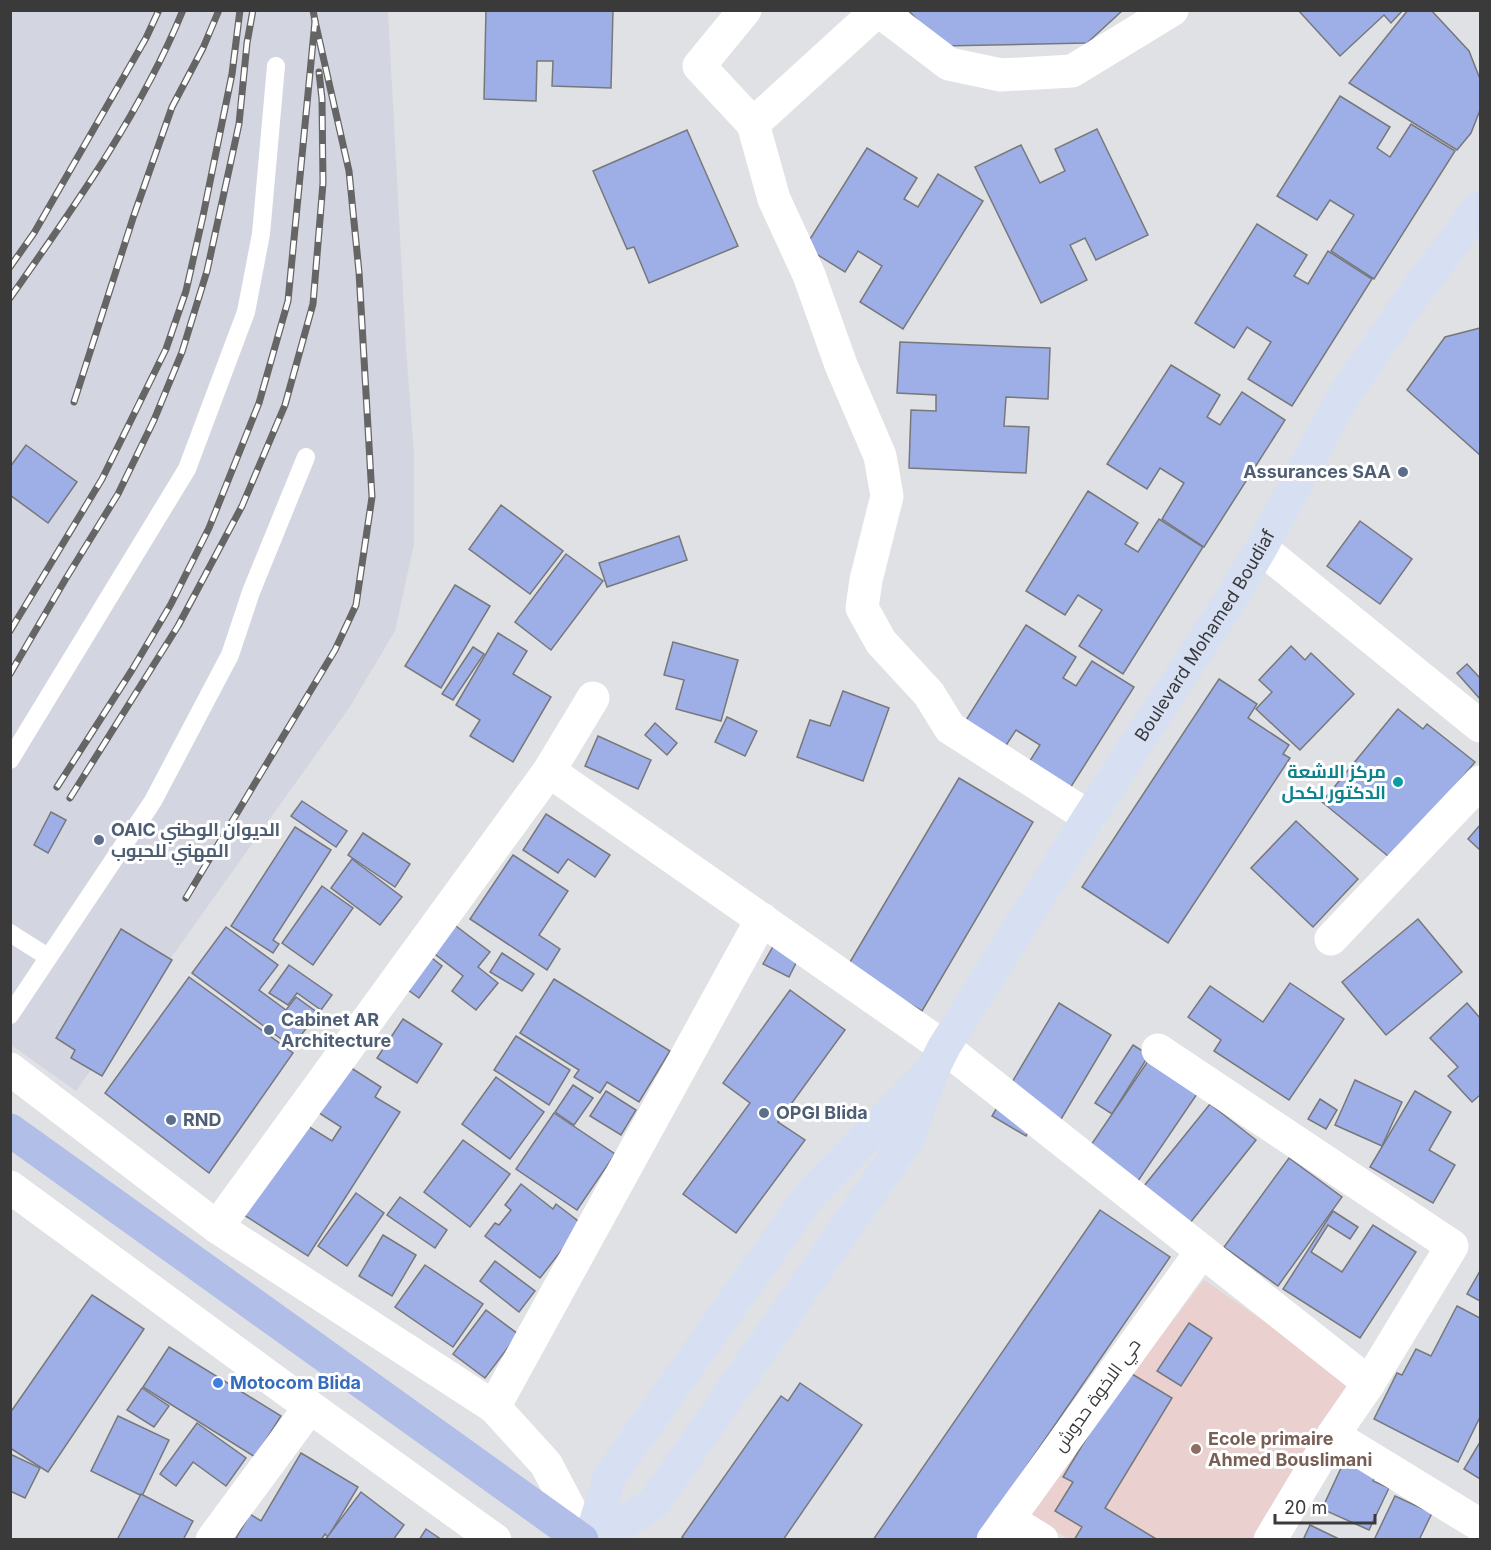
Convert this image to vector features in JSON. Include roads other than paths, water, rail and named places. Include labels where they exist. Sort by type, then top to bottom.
[{"type":"main road","name":"Boulevard Mohamed Boudiaf","points":[[939,1057],[1089,818],[1234,594],[1344,396],[1410,300],[1480,207]]},
{"type":"main road","points":[[10,1130],[586,1539],[610,1476],[809,1196],[939,1057]]},
{"type":"main road","points":[[597,1539],[654,1503],[908,1138],[939,1057]]},
{"type":"street","points":[[745,10],[699,66],[753,124],[774,199],[809,275],[841,365],[880,456],[887,496],[866,580],[862,608],[881,642],[929,694],[950,728],[1089,818]]},
{"type":"street","points":[[753,124],[878,10],[949,64],[1001,75],[1072,71],[1172,10]]},
{"type":"street","points":[[1261,548],[1480,726]]},
{"type":"street","points":[[218,1227],[549,771],[593,698]]},
{"type":"street","points":[[549,771],[762,919],[939,1057],[1202,1251],[1369,1383]]},
{"type":"street","points":[[1331,939],[1480,782]]},
{"type":"street","points":[[494,1407],[762,919]]},
{"type":"street","points":[[1158,1050],[1452,1246],[1369,1383],[1333,1435],[1269,1539]]},
{"type":"street","points":[[10,1069],[218,1227],[494,1407],[546,1464],[586,1539]]},
{"type":"street","points":[[10,1187],[310,1407],[495,1539]]},
{"type":"street","name":"حي الاخوة حدوش","points":[[1001,1529],[1202,1251]]},
{"type":"street","points":[[212,1539],[310,1407]]},
{"type":"street","points":[[1333,1435],[1480,1525]]},
{"type":"street","points":[[1001,1529],[1042,1539]]},
{"type":"lane","points":[[10,760],[187,469],[246,312],[261,234],[276,66]]},
{"type":"lane","points":[[10,1014],[153,801],[224,665],[306,457]]},
{"type":"lane","points":[[10,933],[48,957]]},
{"type":"railway","points":[[10,267],[34,233],[146,38],[159,10]]},
{"type":"railway","points":[[10,298],[82,194],[127,122],[183,10]]},
{"type":"railway","points":[[74,402],[133,218],[172,107],[203,48],[219,10]]},
{"type":"railway","points":[[10,631],[102,479],[166,349],[186,291],[203,216],[232,74],[240,10]]},
{"type":"railway","points":[[10,674],[118,494],[154,420],[182,352],[207,271],[239,124],[247,43],[253,10]]},
{"type":"railway","points":[[57,787],[171,604],[209,528],[259,403],[288,301],[315,21],[313,10]]},
{"type":"railway","points":[[186,898],[335,650],[356,605],[372,497],[359,272],[349,171],[315,21]]},
{"type":"railway","points":[[70,798],[178,626],[242,506],[285,405],[313,304],[323,183],[322,99],[319,72]]},
{"type":"place","name":"Assurances SAA","points":[[1403,472]]},
{"type":"place","name":"مركز الاشعة الدكتور لكحل","points":[[1398,782]]},
{"type":"place","name":"OAIC الديوان الوطني المهني للحبوب","points":[[99,840]]},
{"type":"place","name":"Cabinet AR Architecture","points":[[269,1030]]},
{"type":"place","name":"OPGI Blida","points":[[764,1113]]},
{"type":"place","name":"RND","points":[[171,1120]]},
{"type":"place","name":"Motocom Blida","points":[[218,1383]]},
{"type":"place","name":"Ecole primaire Ahmed Bouslimani","points":[[1196,1449]]}]
